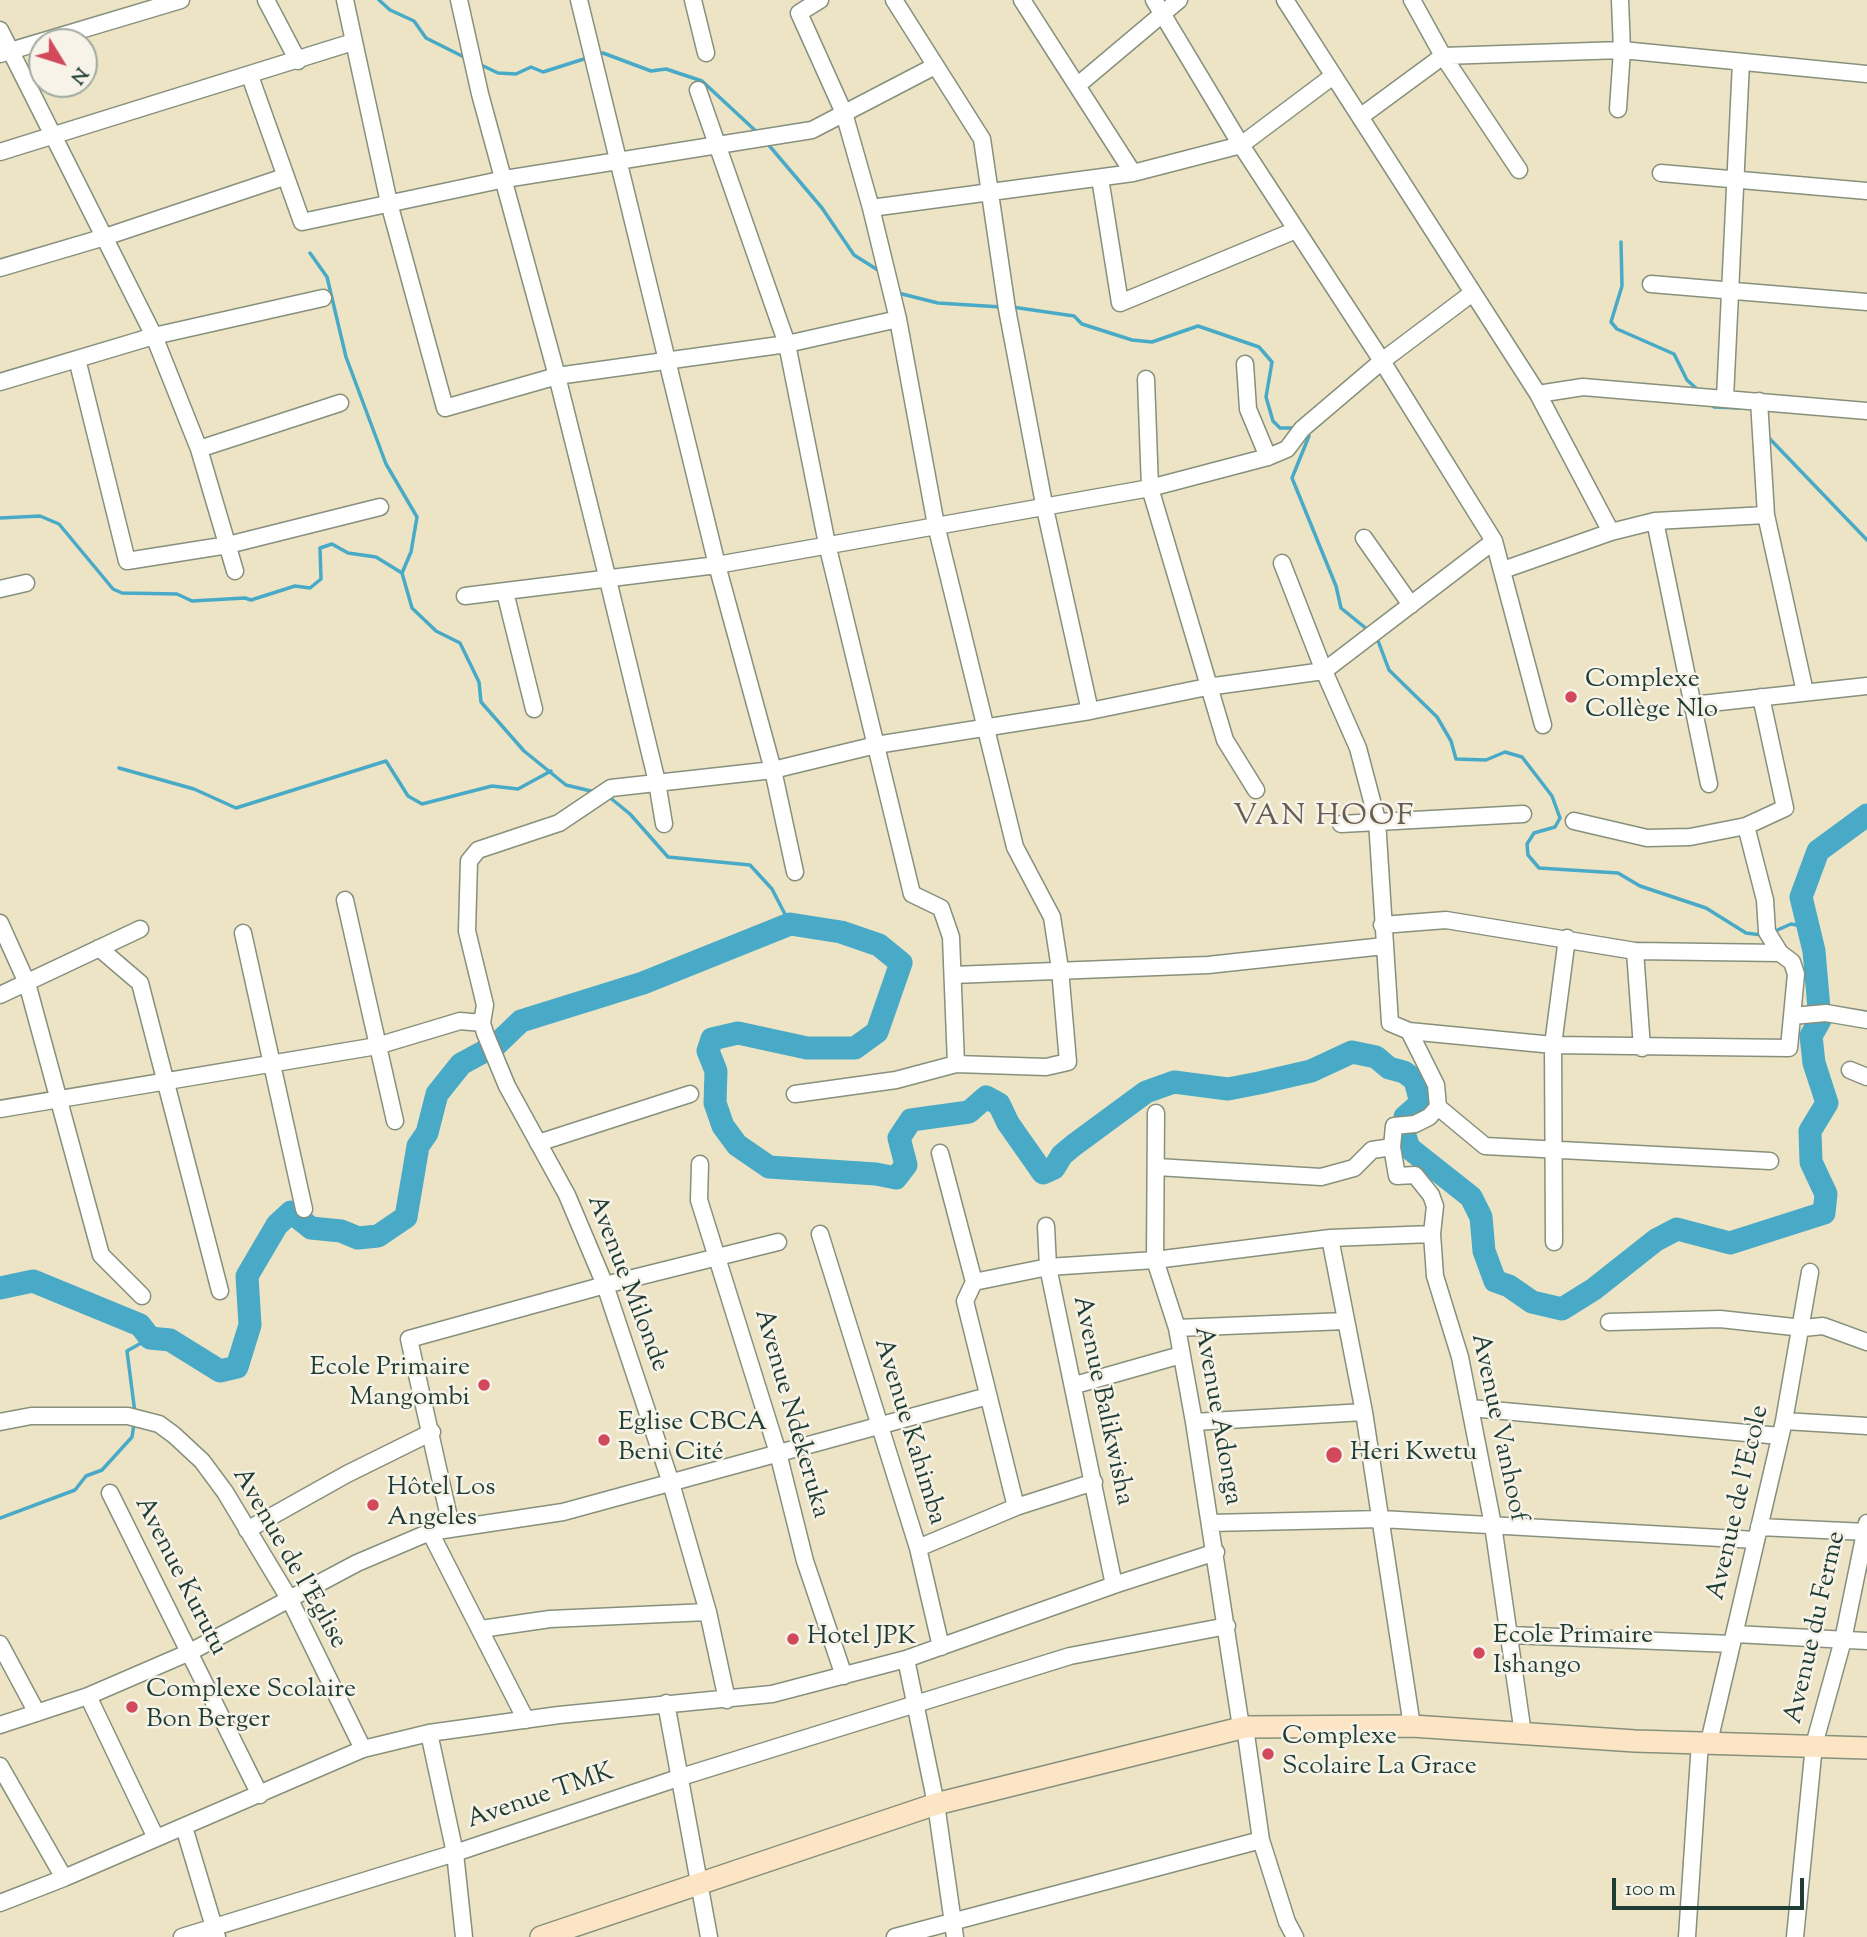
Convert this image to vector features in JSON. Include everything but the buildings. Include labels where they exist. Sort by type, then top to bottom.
[{"type":"street","points":[[5,52],[181,0]]},
{"type":"street","points":[[266,0],[298,61]]},
{"type":"street","points":[[345,0],[389,204],[444,408],[557,376],[786,344],[898,319]]},
{"type":"street","points":[[459,0],[474,71],[557,376],[608,580],[657,782],[664,824]]},
{"type":"street","points":[[579,0],[717,565],[773,770],[795,872]]},
{"type":"street","points":[[693,0],[706,53]]},
{"type":"street","points":[[795,1094],[896,1080],[956,1064],[1046,1067],[1068,1062],[1060,969],[1052,916],[1015,847],[936,525],[898,319],[871,208],[844,113],[799,13],[820,0]]},
{"type":"street","points":[[894,0],[982,139],[1006,306],[1045,505],[1090,711]]},
{"type":"street","points":[[1022,0],[1133,173]]},
{"type":"street","points":[[1077,85],[1158,7],[1179,0]]},
{"type":"street","points":[[1285,0],[1471,294],[1538,394],[1611,532]]},
{"type":"street","points":[[1412,0],[1443,56],[1519,170]]},
{"type":"street","points":[[1618,109],[1622,50],[1620,0]]},
{"type":"street","points":[[1158,7],[1241,145],[1382,361],[1494,541],[1543,725]]},
{"type":"street","points":[[0,30],[5,52],[54,136],[153,337],[199,449],[236,571]]},
{"type":"street","points":[[0,152],[353,42]]},
{"type":"street","points":[[1360,117],[1443,56],[1622,50],[1867,74]]},
{"type":"street","points":[[1725,398],[1729,289],[1738,182],[1741,62]]},
{"type":"street","points":[[250,76],[302,222],[505,179],[812,130],[935,66]]},
{"type":"street","points":[[871,208],[1133,173],[1241,145],[1333,76]]},
{"type":"street","points":[[698,90],[786,344],[827,544],[912,894],[941,908],[951,936],[956,1064]]},
{"type":"street","points":[[1661,173],[1738,182],[1867,191]]},
{"type":"street","points":[[0,268],[104,237],[285,177]]},
{"type":"street","points":[[1100,177],[1119,303],[1296,230]]},
{"type":"street","points":[[1651,284],[1867,302]]},
{"type":"street","points":[[465,596],[717,565],[1150,488],[1268,457],[1287,449],[1302,429],[1382,361],[1471,294]]},
{"type":"street","points":[[0,382],[153,337],[323,298]]},
{"type":"street","points":[[77,359],[127,561],[228,545],[380,507]]},
{"type":"street","points":[[1245,363],[1248,409],[1268,457]]},
{"type":"street","points":[[1146,379],[1150,488],[1207,687],[1225,740],[1256,790]]},
{"type":"street","points":[[1538,394],[1583,387],[1867,411]]},
{"type":"street","points":[[1759,401],[1766,515],[1805,692]]},
{"type":"street","points":[[199,449],[340,403]]},
{"type":"street","points":[[1503,570],[1611,532],[1655,521],[1766,515]]},
{"type":"street","points":[[1655,521],[1709,784]]},
{"type":"street","points":[[1364,538],[1411,605]]},
{"type":"street","points":[[657,782],[773,770],[876,746],[1090,711],[1207,687],[1324,671],[1494,541]]},
{"type":"street","points":[[1282,563],[1324,671],[1358,748],[1377,820],[1390,1023],[1409,1031],[1553,1045],[1789,1048],[1797,1016],[1796,974],[1793,962],[1780,953],[1768,935],[1765,901],[1746,826]]},
{"type":"street","points":[[0,589],[26,583]]},
{"type":"street","points":[[505,592],[534,709]]},
{"type":"street","points":[[1692,705],[1867,686]]},
{"type":"street","points":[[1574,821],[1647,838],[1690,837],[1746,826],[1784,808],[1762,696]]},
{"type":"street","name":"Avenue Milonde","points":[[657,782],[604,793],[559,823],[478,850],[469,861],[467,930],[485,1005],[484,1028],[495,1059],[566,1195],[605,1284],[671,1483],[708,1612],[727,1700]]},
{"type":"street","points":[[1341,824],[1523,814]]},
{"type":"street","points":[[345,900],[395,1121]]},
{"type":"street","points":[[1382,925],[1446,920],[1635,951],[1780,953]]},
{"type":"street","points":[[0,923],[27,983],[101,1255],[142,1296]]},
{"type":"street","points":[[0,995],[140,929]]},
{"type":"street","points":[[243,933],[304,1209]]},
{"type":"street","points":[[1554,1241],[1551,1151],[1553,1045],[1567,938]]},
{"type":"street","points":[[953,975],[1208,965],[1384,946]]},
{"type":"street","points":[[99,948],[140,984],[168,1083],[220,1291]]},
{"type":"street","points":[[1635,951],[1642,1048]]},
{"type":"street","points":[[1797,1016],[1826,1013],[1867,1020]]},
{"type":"street","points":[[0,1109],[377,1046],[460,1021],[484,1028]]},
{"type":"street","points":[[1409,1031],[1436,1085],[1438,1107],[1485,1146],[1770,1161]]},
{"type":"street","points":[[1850,1070],[1867,1077]]},
{"type":"street","points":[[538,1143],[690,1094]]},
{"type":"street","points":[[1157,1167],[1321,1177],[1354,1168],[1372,1150],[1392,1147],[1394,1126],[1416,1124],[1429,1117],[1438,1107]]},
{"type":"street","name":"Avenue Adonga","points":[[1156,1113],[1155,1260],[1177,1328],[1195,1422],[1261,1840],[1287,1922],[1295,1937]]},
{"type":"street","name":"Avenue Vanhoof","points":[[1392,1147],[1397,1176],[1415,1175],[1431,1195],[1435,1206],[1432,1234],[1435,1276],[1460,1357],[1493,1525],[1523,1734]]},
{"type":"street","points":[[940,1153],[974,1282],[965,1301],[1016,1507]]},
{"type":"street","name":"Avenue Ndekeruka","points":[[700,1164],[699,1200],[778,1453],[805,1561],[844,1676]]},
{"type":"street","name":"Avenue Balikwisha","points":[[1046,1226],[1048,1267],[1075,1385],[1114,1585]]},
{"type":"street","name":"Avenue Kahimba","points":[[820,1234],[918,1548],[941,1647]]},
{"type":"street","points":[[974,1282],[1048,1267],[1155,1260],[1330,1238],[1432,1234]]},
{"type":"street","points":[[1330,1238],[1364,1412],[1412,1726]]},
{"type":"street","points":[[451,1526],[409,1339],[605,1284],[778,1242]]},
{"type":"street","name":"Avenue de l'Ecole","points":[[1687,1937],[1704,1742],[1734,1639],[1782,1429],[1803,1328],[1810,1272]]},
{"type":"street","points":[[1609,1322],[1720,1319],[1803,1328],[1823,1326],[1867,1342]]},
{"type":"street","points":[[1177,1328],[1345,1321]]},
{"type":"street","points":[[1075,1385],[1181,1355]]},
{"type":"street","points":[[0,1725],[89,1696],[190,1652],[357,1563],[430,1532],[451,1526],[564,1512],[988,1396]]},
{"type":"street","points":[[1470,1408],[1782,1429],[1867,1426]]},
{"type":"street","points":[[1195,1422],[1364,1412]]},
{"type":"street","name":"Avenue de l'Eglise","points":[[0,1422],[31,1416],[135,1417],[159,1424],[202,1461],[225,1492],[290,1600],[363,1749]]},
{"type":"street","points":[[247,1530],[347,1474],[432,1432]]},
{"type":"street","points":[[918,1548],[1016,1507],[1094,1482]]},
{"type":"street","name":"Avenue Kurutu","points":[[110,1493],[260,1796]]},
{"type":"street","points":[[1210,1523],[1381,1519],[1758,1534],[1866,1529]]},
{"type":"street","name":"Avenue du Ferme","points":[[1795,1937],[1814,1745],[1843,1640],[1866,1529]]},
{"type":"street","points":[[430,1532],[526,1720]]},
{"type":"street","points":[[0,1903],[260,1796],[363,1749],[429,1732],[666,1703],[727,1700],[772,1694],[906,1659],[1216,1552]]},
{"type":"street","points":[[481,1629],[550,1619],[708,1612]]},
{"type":"street","name":"Avenue TMK","points":[[182,1937],[216,1931],[681,1777],[1070,1656],[1227,1626]]},
{"type":"street","points":[[1510,1635],[1867,1641]]},
{"type":"street","points":[[0,1644],[37,1713]]},
{"type":"street","points":[[906,1659],[936,1804],[955,1937]]},
{"type":"street","points":[[89,1696],[156,1838]]},
{"type":"street","points":[[666,1703],[709,1937]]},
{"type":"street","points":[[541,1937],[936,1804],[1243,1727],[1412,1726],[1523,1734],[1867,1748]]},
{"type":"street","points":[[429,1732],[455,1853],[464,1937]]},
{"type":"street","points":[[0,1766],[64,1878]]},
{"type":"street","points":[[184,1827],[216,1931]]},
{"type":"street","points":[[895,1937],[1261,1840]]},
{"type":"waterway","points":[[379,0],[390,10],[414,21],[426,38],[466,58]]},
{"type":"waterway","points":[[597,55],[603,53],[651,71],[666,69],[702,81],[759,134]]},
{"type":"waterway","points":[[479,64],[498,73],[516,74],[531,67],[543,72],[587,58]]},
{"type":"waterway","points":[[767,143],[822,208],[854,255],[881,272]]},
{"type":"waterway","points":[[1621,242],[1622,286],[1611,322],[1617,329],[1674,354],[1687,380],[1698,390]]},
{"type":"waterway","points":[[310,253],[327,277],[346,357],[386,464],[417,517],[411,552],[402,573]]},
{"type":"waterway","points":[[898,293],[938,303],[1001,307]]},
{"type":"waterway","points":[[1012,307],[1074,316],[1082,324],[1132,340],[1152,342],[1198,326],[1259,347],[1272,362],[1266,397],[1273,421],[1280,428],[1296,428]]},
{"type":"waterway","points":[[1710,403],[1714,407],[1739,408]]},
{"type":"waterway","points":[[1306,433],[1309,436],[1292,478],[1336,586],[1341,608],[1368,630]]},
{"type":"waterway","points":[[1769,438],[1867,540]]},
{"type":"waterway","points":[[0,518],[40,516],[59,524],[113,589],[122,593],[177,594],[192,601],[245,598],[251,600],[295,586],[310,588],[321,579],[320,548],[332,544],[348,553],[376,557],[402,573],[412,608],[436,631],[460,643],[479,682],[481,702],[524,751],[566,785],[595,792]]},
{"type":"waterway","points":[[1377,638],[1389,670],[1437,717],[1451,741],[1456,759],[1486,760],[1505,752],[1522,757],[1552,796],[1560,818],[1555,827],[1534,833],[1527,844],[1528,855],[1539,868],[1618,873],[1640,886],[1706,908],[1746,933],[1762,935]]},
{"type":"waterway","points":[[119,768],[194,789],[236,808],[386,761],[408,796],[422,804],[492,786],[518,789],[551,771]]},
{"type":"waterway","points":[[608,796],[630,814],[668,857],[750,865],[772,889],[790,924]]},
{"type":"waterway","points":[[0,1288],[33,1281],[140,1325],[150,1338],[170,1340],[220,1371],[237,1367],[250,1325],[247,1276],[277,1225],[291,1212],[311,1228],[341,1231],[358,1238],[378,1236],[406,1217],[418,1146],[427,1133],[437,1094],[461,1064],[496,1045],[521,1021],[643,983],[790,924],[841,932],[879,945],[901,963],[877,1032],[855,1048],[807,1048],[738,1033],[712,1039],[708,1051],[716,1071],[715,1103],[723,1126],[737,1145],[769,1167],[876,1174],[896,1178],[906,1165],[899,1138],[911,1120],[969,1112],[986,1097],[999,1104],[1008,1123],[1043,1173],[1054,1168],[1062,1155],[1074,1145],[1146,1092],[1174,1082],[1228,1089],[1259,1083],[1311,1071],[1352,1052],[1376,1057],[1389,1068],[1404,1072],[1415,1080],[1421,1103],[1405,1117],[1405,1136],[1409,1148],[1471,1197],[1481,1217],[1484,1251],[1495,1281],[1509,1286],[1532,1302],[1562,1309],[1594,1289],[1656,1240],[1677,1229],[1730,1243],[1824,1213],[1826,1194],[1811,1162],[1810,1131],[1827,1103],[1814,1063],[1811,1036],[1820,1020],[1814,951],[1801,897],[1818,851],[1867,815]]},
{"type":"waterway","points":[[1773,932],[1791,924],[1808,927]]},
{"type":"waterway","points":[[135,1413],[127,1351],[150,1338]]},
{"type":"waterway","points":[[0,1518],[75,1490],[86,1476],[102,1470],[132,1437],[134,1424]]},
{"type":"place","name":"Complexe Collège Nlo","points":[[1571,697]]},
{"type":"place","name":"Ecole Primaire Mangombi","points":[[484,1385]]},
{"type":"place","name":"Eglise CBCA Beni Cité","points":[[604,1440]]},
{"type":"place","name":"Heri Kwetu","points":[[1334,1455]]},
{"type":"place","name":"Hôtel Los Angeles","points":[[373,1505]]},
{"type":"place","name":"Hotel JPK","points":[[793,1639]]},
{"type":"place","name":"Ecole Primaire Ishango","points":[[1479,1653]]},
{"type":"place","name":"Complexe Scolaire Bon Berger","points":[[132,1707]]},
{"type":"place","name":"Complexe Scolaire La Grace","points":[[1268,1754]]},
{"type":"district","name":"VAN HOOF","points":[[1324,819]]}]
